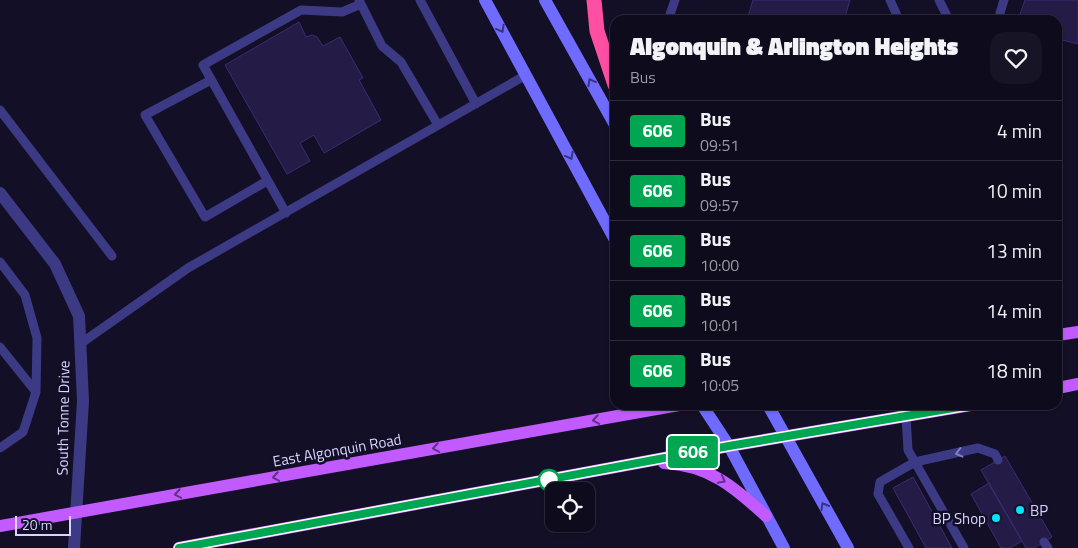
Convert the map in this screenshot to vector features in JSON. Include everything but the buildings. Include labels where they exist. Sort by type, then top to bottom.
[{"type":"highway","points":[[594,0],[596,31],[610,71]]},
{"type":"main road","points":[[485,0],[610,231]]},
{"type":"main road","points":[[545,0],[610,116]]},
{"type":"main road","points":[[1062,334],[1078,332]]},
{"type":"main road","points":[[1062,387],[1078,384]]},
{"type":"main road","points":[[616,416],[625,410]]},
{"type":"main road","name":"East Algonquin Road","points":[[0,526],[650,410]]},
{"type":"main road","points":[[705,410],[729,446],[784,548]]},
{"type":"main road","points":[[771,410],[848,548]]},
{"type":"main road","points":[[179,548],[784,436],[941,410]]},
{"type":"main road","points":[[641,462],[679,464],[714,476],[732,486],[766,516]]},
{"type":"street","name":"South Tonne Drive","points":[[0,193],[55,264],[79,316],[83,401],[74,548]]},
{"type":"lane","points":[[420,0],[476,104]]},
{"type":"lane","points":[[670,15],[675,0]]},
{"type":"lane","points":[[890,0],[897,15]]},
{"type":"lane","points":[[939,0],[946,15]]},
{"type":"lane","points":[[1001,15],[1004,0]]},
{"type":"lane","points":[[286,213],[203,65],[301,10],[342,12],[360,2],[382,46],[402,62],[438,125]]},
{"type":"lane","points":[[80,344],[188,268],[526,75]]},
{"type":"lane","points":[[211,80],[145,115],[205,217],[267,181]]},
{"type":"lane","points":[[0,110],[112,256]]},
{"type":"lane","points":[[0,262],[25,295],[37,338],[36,392],[23,432],[0,448]]},
{"type":"lane","points":[[0,347],[36,392]]},
{"type":"lane","points":[[906,416],[908,450],[964,548]]},
{"type":"lane","points":[[909,548],[878,494],[880,482],[915,462],[978,448],[995,454],[998,460]]},
{"type":"bus line","name":"606","points":[[179,548],[480,494],[729,446],[941,410]]},
{"type":"place","name":"BP","points":[[1020,510]]},
{"type":"place","name":"BP Shop","points":[[996,518]]}]
